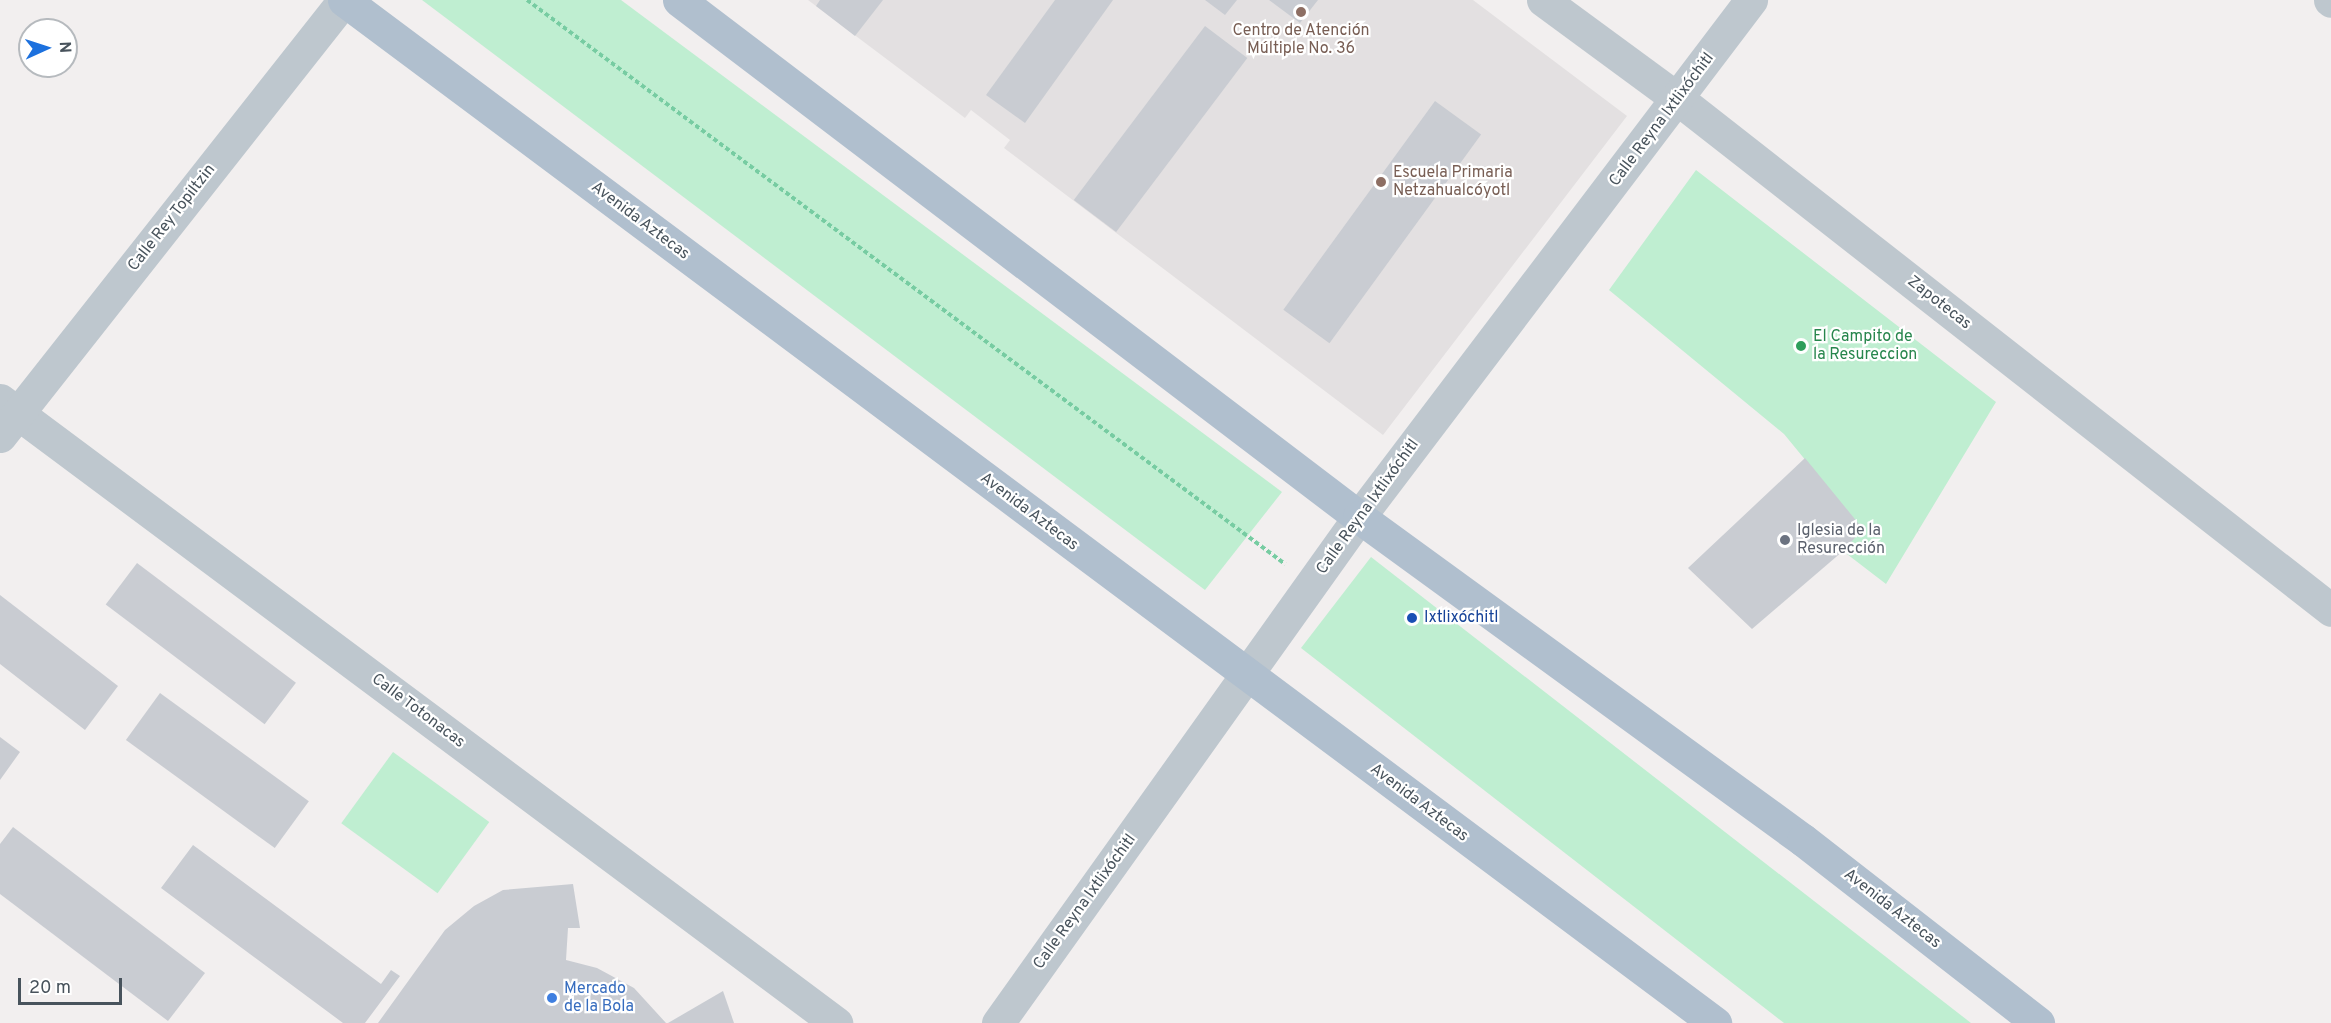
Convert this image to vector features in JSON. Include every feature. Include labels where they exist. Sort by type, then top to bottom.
[{"type":"main road","name":"Avenida Aztecas","points":[[344,0],[1715,1023]]},
{"type":"main road","name":"Avenida Aztecas","points":[[679,0],[1359,517],[1803,840],[2038,1023]]},
{"type":"street","name":"Calle Rey Topiltzin","points":[[6,416],[344,0]]},
{"type":"street","name":"Zapotecas","points":[[1543,0],[1678,99],[2331,610]]},
{"type":"street","name":"Calle Reyna Ixtlixóchitl","points":[[998,1023],[1248,676],[1359,517],[1751,0]]},
{"type":"street","name":"Calle Totonacas","points":[[6,416],[836,1023]]},
{"type":"path","points":[[527,0],[1248,535],[1311,585]]},
{"type":"shaded area","name":"Escuela Primaria Netzahualcóyotl","points":[[808,0],[1473,0],[1627,116],[1383,435],[1004,148],[1010,140],[971,110],[965,118]]},
{"type":"green space","points":[[422,0],[621,0],[1282,492],[1205,590]]},
{"type":"green space","name":"El Campito de la Resureccion","points":[[1696,170],[1996,402],[1886,584],[1843,551],[1862,529],[1784,434],[1609,290]]},
{"type":"green space","points":[[1371,557],[1971,1023],[1784,1023],[1301,648]]},
{"type":"green space","points":[[393,752],[489,822],[438,893],[341,823]]},
{"type":"building","points":[[820,0],[883,0],[855,36],[816,6]]},
{"type":"building","points":[[1055,0],[1113,0],[1025,123],[986,95]]},
{"type":"building","points":[[1205,0],[1237,0],[1225,15]]},
{"type":"building","name":"Centro de Atención Múltiple No. 36","points":[[1269,0],[1318,0],[1300,23]]},
{"type":"building","points":[[1205,26],[1247,58],[1116,232],[1074,200]]},
{"type":"building","points":[[1435,101],[1481,135],[1329,343],[1283,310]]},
{"type":"building","name":"Iglesia de la Resurección","points":[[1805,458],[1863,529],[1843,551],[1752,629],[1688,568]]},
{"type":"building","points":[[137,563],[296,683],[265,724],[106,605]]},
{"type":"building","points":[[0,595],[118,686],[85,730],[0,664]]},
{"type":"building","points":[[160,693],[309,801],[275,848],[126,740]]},
{"type":"building","points":[[0,737],[20,752],[0,780]]},
{"type":"building","points":[[13,827],[205,973],[168,1021],[0,894],[0,844]]},
{"type":"building","points":[[193,845],[381,984],[391,970],[400,976],[365,1023],[343,1023],[161,888]]},
{"type":"building","points":[[573,884],[580,928],[568,928],[566,960],[597,968],[634,988],[666,1023],[378,1023],[445,930],[474,906],[503,890]]},
{"type":"building","points":[[723,991],[734,1023],[668,1023]]},
{"type":"place","name":"Centro de Atención Múltiple No. 36","points":[[1301,12]]},
{"type":"place","name":"Escuela Primaria Netzahualcóyotl","points":[[1381,182]]},
{"type":"place","name":"El Campito de la Resureccion","points":[[1801,346]]},
{"type":"place","name":"Iglesia de la Resurección","points":[[1785,540]]},
{"type":"place","name":"Ixtlixóchitl","points":[[1412,618]]},
{"type":"place","name":"Mercado de la Bola","points":[[552,998]]}]
